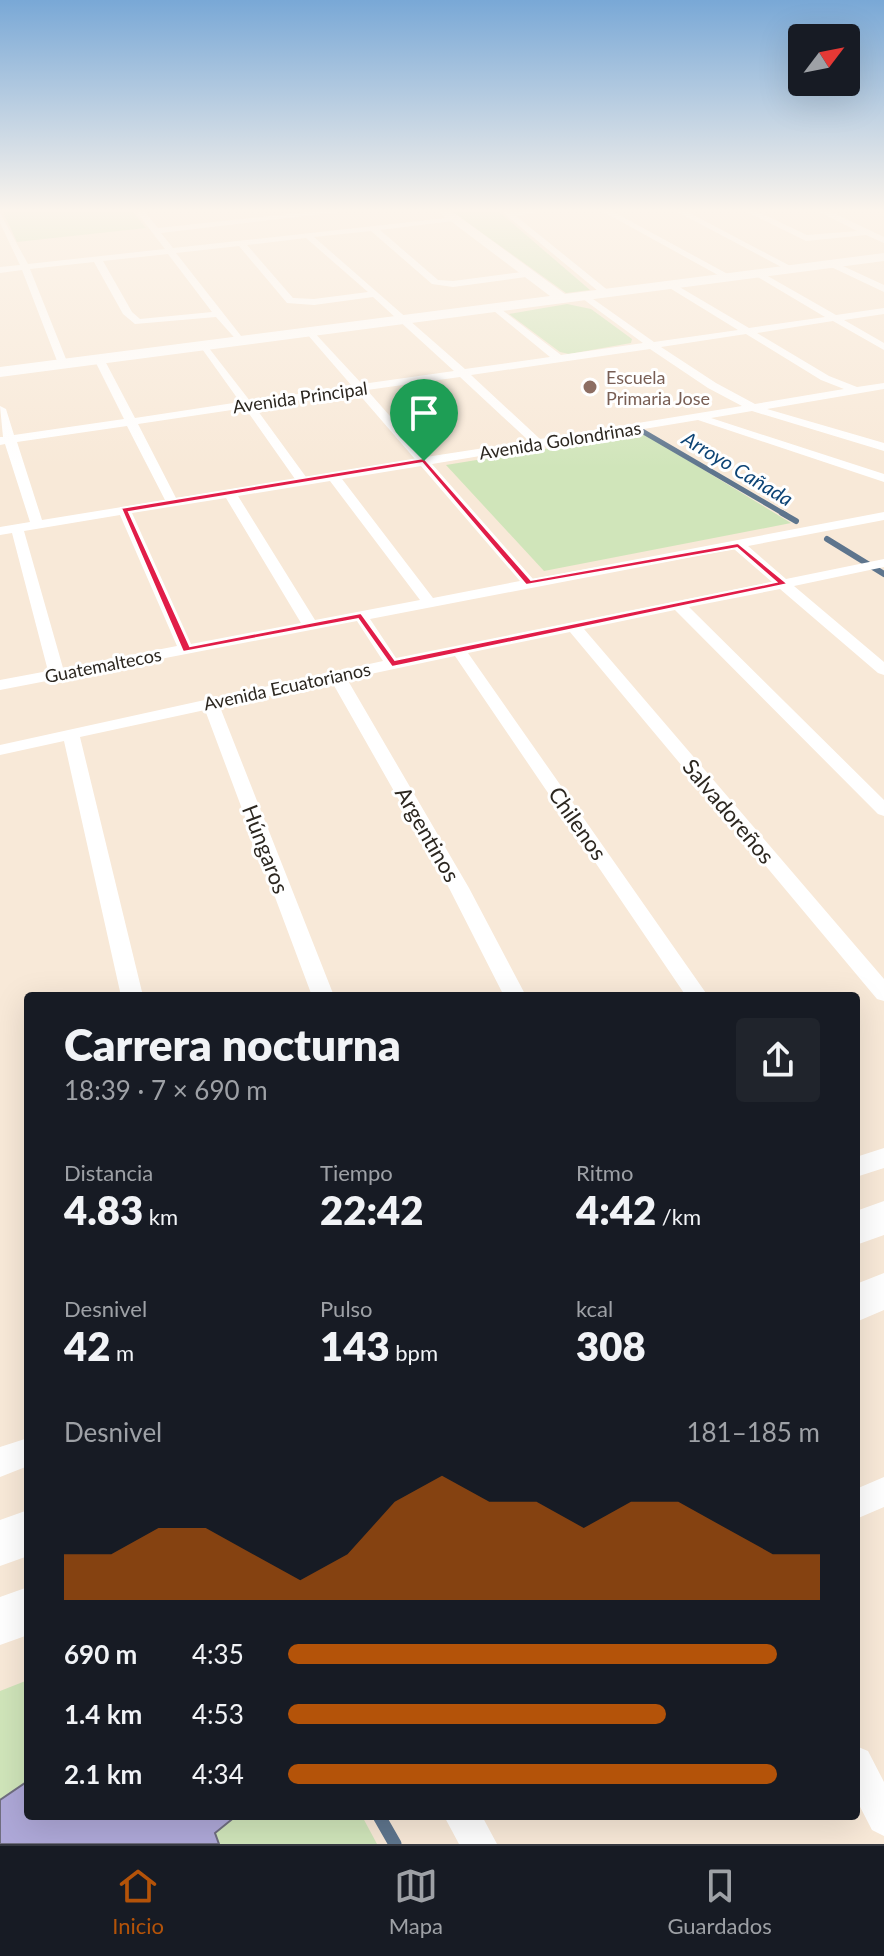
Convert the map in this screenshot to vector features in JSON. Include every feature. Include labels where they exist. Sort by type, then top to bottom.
[{"type":"main road","points":[[559,296],[564,300]]},
{"type":"main road","points":[[0,372],[593,296]]},
{"type":"main road","points":[[860,1227],[884,1218]]},
{"type":"main road","points":[[860,1301],[884,1291]]},
{"type":"main road","points":[[0,1543],[24,1534]]},
{"type":"main road","points":[[0,1621],[24,1612]]},
{"type":"street","points":[[36,296],[63,364]]},
{"type":"street","points":[[118,296],[128,314],[138,322],[217,314]]},
{"type":"street","points":[[204,296],[240,341]]},
{"type":"street","points":[[286,296],[290,301],[314,302],[359,296]]},
{"type":"street","points":[[377,296],[538,443]]},
{"type":"street","points":[[689,296],[825,378],[884,397]]},
{"type":"street","points":[[795,296],[884,347]]},
{"type":"street","points":[[586,297],[653,345],[756,408],[884,447]]},
{"type":"street","points":[[497,309],[559,359]]},
{"type":"street","name":"Avenida Principal","points":[[4,440],[884,311]]},
{"type":"street","points":[[311,332],[529,583]]},
{"type":"street","points":[[205,346],[303,481]]},
{"type":"street","points":[[99,359],[172,502]]},
{"type":"street","name":"Avenida Golondrinas","points":[[0,531],[884,386]]},
{"type":"street","points":[[0,409],[4,440],[37,524]]},
{"type":"street","points":[[699,418],[884,478]]},
{"type":"street","points":[[333,476],[429,602]]},
{"type":"street","points":[[230,493],[310,625]]},
{"type":"street","points":[[124,510],[186,649]]},
{"type":"street","name":"Guatemaltecos","points":[[0,685],[884,516]]},
{"type":"street","points":[[17,528],[57,674]]},
{"type":"street","points":[[738,545],[884,670]]},
{"type":"street","name":"Avenida Ecuatorianos","points":[[0,750],[210,702],[882,563]]},
{"type":"street","points":[[680,607],[884,810]]},
{"type":"street","points":[[361,616],[392,664]]},
{"type":"street","name":"Salvadoreños","points":[[575,628],[884,993]]},
{"type":"street","name":"Chilenos","points":[[459,651],[694,992]]},
{"type":"street","name":"Argentinos","points":[[337,676],[459,888],[513,992]]},
{"type":"street","name":"Húngaros","points":[[210,702],[321,992]]},
{"type":"street","points":[[71,733],[131,992]]},
{"type":"street","points":[[860,1166],[884,1158]]},
{"type":"street","points":[[0,1462],[24,1453]]},
{"type":"street","points":[[860,1502],[884,1492]]},
{"type":"street","points":[[860,1771],[884,1818]]},
{"type":"street","points":[[464,1820],[479,1844]]},
{"type":"green space","points":[[567,304],[591,309],[632,339],[631,343],[569,354],[560,352],[509,314]]},
{"type":"green space","points":[[643,433],[791,523],[544,571],[446,465]]},
{"type":"green space","points":[[24,1682],[24,1820],[364,1820],[377,1844],[0,1844],[0,1691]]},
{"type":"building","points":[[24,1784],[24,1820],[231,1820],[215,1833],[219,1844],[0,1844],[0,1800]]},
{"type":"waterway","name":"Arroyo Cañada","points":[[642,431],[786,515]]},
{"type":"waterway","name":"Arroyo Cañada","points":[[782,513],[796,521]]},
{"type":"waterway","name":"Arroyo Cañada","points":[[827,539],[884,574]]},
{"type":"waterway","points":[[381,1820],[395,1844]]},
{"type":"place","name":"Escuela Primaria Jose","points":[[590,387]]},
{"type":"route","points":[[424,461],[529,583],[738,545],[783,584],[392,664],[361,616],[186,649],[124,510],[424,461]]}]
